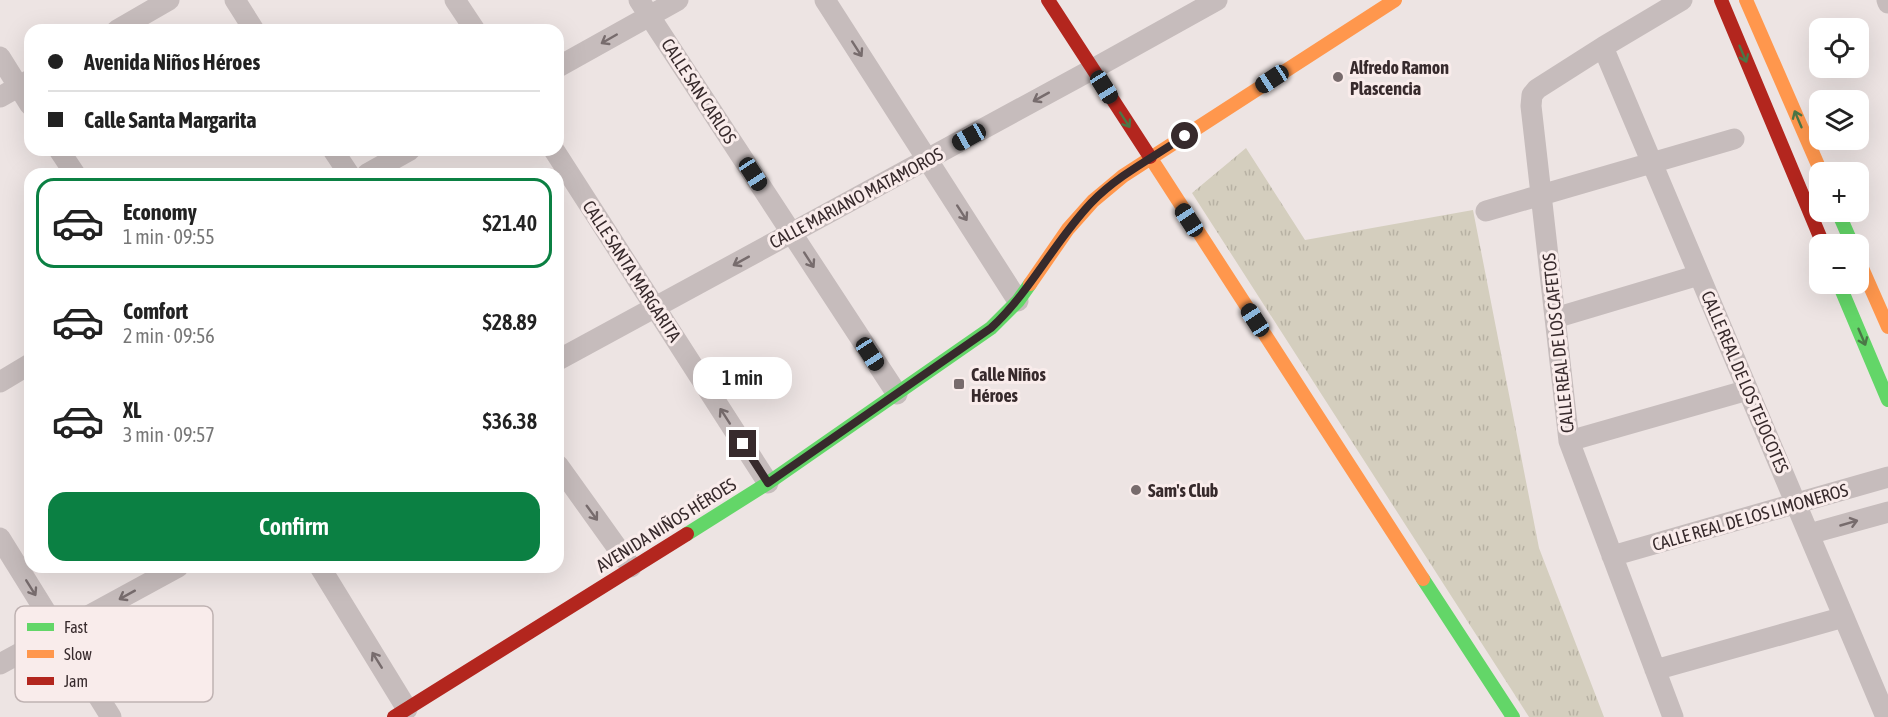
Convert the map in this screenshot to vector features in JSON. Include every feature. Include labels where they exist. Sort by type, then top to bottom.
[{"type":"street","points":[[127,24],[169,0]]},
{"type":"street","points":[[235,0],[250,24]]},
{"type":"street","points":[[455,0],[471,24]]},
{"type":"street","points":[[564,63],[644,8],[678,0]]},
{"type":"street","points":[[825,0],[1018,301]]},
{"type":"street","points":[[1048,0],[1513,717]]},
{"type":"street","name":"CALLE MARIANO MATAMOROS","points":[[564,357],[1217,0]]},
{"type":"street","name":"AVENIDA NIÑOS HÉROES","points":[[401,713],[768,483],[991,328],[1018,301],[1068,230],[1093,201],[1123,176],[1395,0]]},
{"type":"street","points":[[1603,47],[1683,0]]},
{"type":"street","points":[[1721,0],[1819,234]]},
{"type":"street","points":[[1746,0],[1817,162]]},
{"type":"street","name":"CALLE SAN CARLOS","points":[[644,8],[897,394]]},
{"type":"street","name":"CALLE REAL DE LOS CAFETOS","points":[[1603,47],[1537,89],[1532,95],[1530,106],[1569,441],[1673,717]]},
{"type":"street","name":"CALLE REAL DE LOS TEJOCOTES","points":[[1603,47],[1886,717]]},
{"type":"street","points":[[0,57],[16,88]]},
{"type":"street","points":[[1485,211],[1734,138]]},
{"type":"street","points":[[378,168],[399,156]]},
{"type":"street","name":"CALLE SANTA MARGARITA","points":[[558,156],[768,483]]},
{"type":"street","points":[[1555,318],[1699,275]]},
{"type":"street","points":[[1869,284],[1888,327]]},
{"type":"street","points":[[1843,294],[1888,400]]},
{"type":"street","points":[[0,382],[24,368]]},
{"type":"street","points":[[1569,441],[1748,390]]},
{"type":"street","points":[[564,473],[631,567]]},
{"type":"street","name":"CALLE REAL DE LOS LIMONEROS","points":[[1612,556],[1888,477]]},
{"type":"street","name":"CALLE REAL DE LOS LIMONEROS","points":[[1809,534],[1888,512]]},
{"type":"street","points":[[0,538],[42,606]]},
{"type":"street","points":[[106,606],[167,573]]},
{"type":"street","points":[[323,573],[401,713]]},
{"type":"street","points":[[1655,670],[1844,617]]},
{"type":"street","points":[[0,664],[15,656]]},
{"type":"street","points":[[102,702],[111,717]]},
{"type":"green space","points":[[1246,148],[1305,240],[1473,210],[1539,548],[1604,717],[1529,717],[1192,193]]},
{"type":"traffic: fast","points":[[1842,222],[1848,234]]},
{"type":"traffic: fast","points":[[687,534],[768,483],[991,328],[1018,301],[1030,284]]},
{"type":"traffic: fast","points":[[1843,294],[1888,400]]},
{"type":"traffic: fast","points":[[1423,579],[1513,717]]},
{"type":"traffic: slow","points":[[1030,284],[1068,229],[1093,201],[1123,176],[1395,0]]},
{"type":"traffic: slow","points":[[1746,0],[1817,162]]},
{"type":"traffic: slow","points":[[1150,157],[1423,579]]},
{"type":"traffic: slow","points":[[1869,284],[1888,327]]},
{"type":"traffic: jam","points":[[1048,0],[1150,157]]},
{"type":"traffic: jam","points":[[1721,0],[1819,234]]},
{"type":"traffic: jam","points":[[394,717],[687,534]]},
{"type":"place","name":"Alfredo Ramon Plascencia","points":[[1338,77]]},
{"type":"place","name":"Calle Niños Héroes","points":[[959,384]]},
{"type":"place","name":"Sam's Club","points":[[1136,490]]},
{"type":"route","points":[[743,444],[768,483],[991,328],[1018,301],[1068,230],[1093,201],[1123,176],[1185,136]]}]
